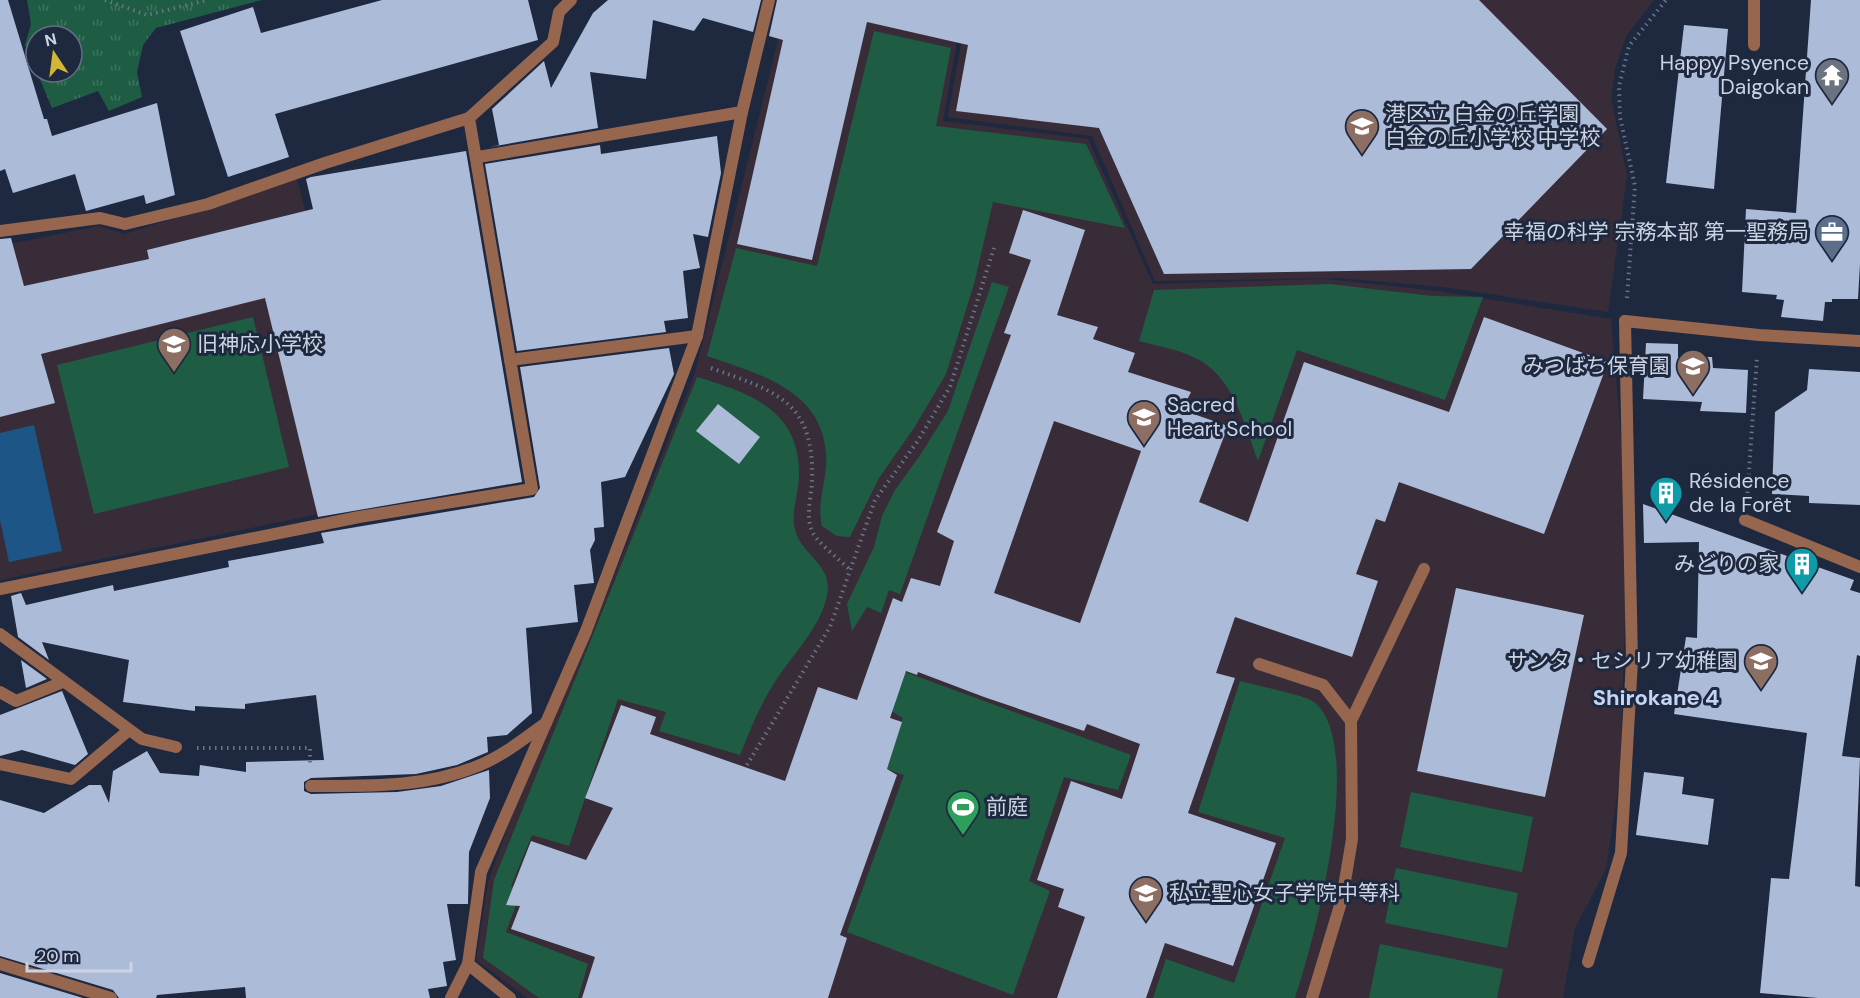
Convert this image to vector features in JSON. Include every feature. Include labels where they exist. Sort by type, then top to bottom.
[{"type":"street","points":[[0,231],[100,218],[125,224],[208,204],[325,163],[470,118],[553,42],[557,6],[571,0]]},
{"type":"street","points":[[451,998],[468,964],[481,872],[586,631],[697,336],[742,112],[770,0]]},
{"type":"street","points":[[1754,0],[1754,45]]},
{"type":"street","points":[[478,157],[742,112]]},
{"type":"street","points":[[0,589],[359,517],[532,489],[470,118]]},
{"type":"street","points":[[1588,962],[1621,853],[1632,672],[1625,321],[1759,335],[1860,341]]},
{"type":"street","points":[[510,360],[697,336]]},
{"type":"street","points":[[1745,520],[1860,567]]},
{"type":"street","points":[[1312,998],[1342,899],[1352,839],[1351,721],[1424,569]]},
{"type":"street","points":[[0,634],[142,740],[176,747]]},
{"type":"street","points":[[1259,664],[1323,685],[1351,721]]},
{"type":"street","points":[[0,692],[16,701],[63,682]]},
{"type":"street","points":[[311,786],[408,784],[442,776],[479,766],[546,723]]},
{"type":"street","points":[[0,764],[71,779],[129,730]]},
{"type":"street","points":[[0,964],[111,998]]},
{"type":"street","points":[[468,964],[510,998]]},
{"type":"path","points":[[105,0],[147,15],[207,0]]},
{"type":"path","points":[[1625,321],[1635,186],[1620,117],[1619,86],[1629,46],[1666,0]]},
{"type":"path","points":[[747,765],[830,627],[875,500],[917,442],[950,387],[994,248]]},
{"type":"path","points":[[1745,520],[1759,335]]},
{"type":"path","points":[[687,363],[703,365],[767,388],[790,403],[804,425],[812,452],[808,508],[813,533],[849,568]]},
{"type":"path","points":[[176,747],[310,748],[311,786]]},
{"type":"shaded area","name":"Sacred Heart School","points":[[788,0],[964,0],[943,121],[1088,139],[1153,284],[1326,279],[1438,291],[1611,319],[1628,519],[1620,776],[1606,869],[1575,928],[1563,998],[527,998],[476,960],[488,882],[521,790],[599,613],[695,373]]},
{"type":"shaded area","name":"港区立 白金の丘学園 白金の丘小学校 中学校","points":[[969,0],[1654,0],[1626,36],[1615,69],[1611,98],[1627,175],[1608,312],[1444,287],[1338,278],[1155,281],[1092,136],[948,117]]},
{"type":"shaded area","name":"旧神応小学校","points":[[297,179],[381,501],[0,580],[0,246],[98,226],[125,234]]},
{"type":"green space","points":[[27,0],[262,0],[156,28],[143,45],[137,72],[142,97],[109,111],[98,91],[52,108],[42,84],[84,84],[84,24],[31,24]]},
{"type":"green space","points":[[874,31],[951,48],[936,126],[1086,144],[1125,228],[993,202],[974,284],[946,374],[914,428],[879,478],[850,537],[837,536],[822,526],[820,508],[826,454],[822,432],[813,414],[800,399],[784,387],[747,370],[707,356],[736,248],[817,266]]},
{"type":"green space","points":[[992,282],[1009,287],[900,594],[889,590],[881,613],[867,607],[852,631],[847,604],[874,547],[882,516],[895,490],[948,411]]},
{"type":"green space","points":[[1330,284],[1432,296],[1483,297],[1445,400],[1297,350],[1258,461],[1242,416],[1218,375],[1207,365],[1187,354],[1139,341],[1154,290]]},
{"type":"green space","points":[[253,317],[289,467],[94,514],[57,365]]},
{"type":"green space","points":[[697,377],[753,398],[781,420],[791,435],[797,453],[799,475],[794,525],[802,544],[825,575],[828,584],[824,607],[812,631],[780,674],[763,702],[740,755],[659,731],[666,712],[618,699],[569,846],[532,835],[511,886],[521,891],[506,932],[588,964],[578,998],[539,998],[483,958],[494,880]]},
{"type":"green space","name":"前庭","points":[[878,662],[1131,755],[1118,790],[1064,777],[1029,881],[1050,891],[1013,995],[847,932],[904,775],[887,769],[903,718],[870,698]]},
{"type":"green space","points":[[1240,681],[1309,699],[1314,702],[1329,725],[1336,759],[1336,800],[1332,845],[1303,971],[1295,998],[1153,998],[1166,959],[1234,983],[1285,838],[1198,812]]},
{"type":"green space","points":[[1411,792],[1533,817],[1522,872],[1400,847]]},
{"type":"green space","points":[[1396,868],[1518,893],[1507,948],[1385,923]]},
{"type":"green space","points":[[1380,944],[1503,969],[1497,998],[1369,998]]},
{"type":"water","points":[[34,425],[62,551],[9,562],[0,520],[0,433]]},
{"type":"building","points":[[0,0],[8,0],[24,53],[24,84],[33,84],[44,119],[47,119],[52,136],[157,103],[175,195],[146,204],[144,195],[86,211],[75,174],[13,193],[5,169],[0,171]]},
{"type":"building","points":[[382,0],[528,0],[538,40],[275,114],[289,157],[228,177],[180,31],[253,7],[261,33]]},
{"type":"building","points":[[608,0],[761,0],[753,32],[703,18],[694,31],[653,20],[646,79],[590,72],[598,128],[490,147],[499,145],[492,109],[544,61],[551,88],[593,13]]},
{"type":"building","name":"港区立 白金の丘学園 白金の丘小学校 中学校","points":[[777,0],[1479,0],[1607,129],[1471,269],[1164,274],[1099,128],[956,111],[968,45],[867,22],[812,260],[737,244],[783,40],[769,36]]},
{"type":"building","name":"Happy Psyence Daigokan","points":[[1811,0],[1860,0],[1858,299],[1832,299],[1832,302],[1825,302],[1823,321],[1781,317],[1784,300],[1776,299],[1777,295],[1742,292],[1746,209],[1796,213]]},
{"type":"building","points":[[1684,25],[1728,29],[1714,189],[1666,183]]},
{"type":"building","points":[[717,136],[721,173],[708,237],[693,234],[700,268],[683,271],[688,318],[664,321],[666,332],[517,351],[485,164],[600,145],[601,154]]},
{"type":"building","points":[[466,151],[522,482],[318,517],[265,298],[41,354],[55,403],[0,417],[0,239],[11,238],[24,286],[149,259],[147,250],[313,209],[306,179],[311,177]]},
{"type":"building","points":[[1023,210],[1085,230],[1057,315],[1098,327],[1093,339],[1135,353],[1128,372],[1191,392],[1182,410],[1228,426],[1199,502],[1248,522],[1304,362],[1449,412],[1484,317],[1608,362],[1544,534],[1399,482],[1385,522],[1376,519],[1356,574],[1378,581],[1352,657],[1235,617],[1216,673],[1235,678],[1188,813],[1276,843],[1233,966],[1165,943],[1146,998],[1057,998],[1085,917],[1058,907],[1064,889],[1037,880],[1071,781],[1122,799],[1140,744],[1087,724],[1084,731],[918,672],[917,675],[906,671],[890,718],[902,722],[887,769],[897,775],[840,935],[847,938],[828,998],[582,998],[595,957],[511,929],[520,906],[506,905],[531,841],[586,860],[613,808],[585,798],[621,705],[656,717],[650,734],[785,781],[818,687],[857,700],[893,598],[902,602],[911,578],[940,586],[954,541],[937,532],[1011,335],[1004,333],[1031,260],[1009,253]],"holes":[[[1054,421],[1141,451],[1080,623],[994,593]]]},
{"type":"building","points":[[1646,343],[1678,344],[1678,357],[1712,357],[1713,368],[1748,370],[1746,413],[1700,411],[1702,402],[1643,399]]},
{"type":"building","points":[[669,348],[674,374],[625,477],[601,482],[604,527],[594,528],[595,540],[590,550],[594,583],[574,585],[578,622],[526,628],[532,713],[507,735],[487,737],[488,752],[457,765],[416,774],[311,778],[304,782],[304,791],[311,794],[397,792],[441,786],[489,770],[490,798],[469,852],[468,904],[447,904],[456,960],[443,962],[447,986],[428,989],[430,998],[246,998],[245,987],[157,995],[156,998],[119,998],[113,990],[0,956],[0,800],[44,813],[89,785],[101,785],[109,803],[113,771],[147,751],[160,773],[199,776],[200,765],[246,772],[246,762],[324,760],[316,695],[245,704],[245,709],[195,706],[195,711],[123,702],[129,660],[42,642],[49,660],[18,637],[11,596],[21,593],[26,605],[113,585],[114,591],[229,567],[228,561],[324,543],[321,533],[534,497],[540,488],[520,367]]},
{"type":"building","points":[[1809,369],[1860,372],[1860,505],[1809,503],[1809,496],[1772,494],[1775,412],[1807,390]]},
{"type":"building","points":[[718,404],[760,437],[739,464],[696,431]]},
{"type":"building","points":[[1643,504],[1854,580],[1850,590],[1860,593],[1860,656],[1857,655],[1842,756],[1860,758],[1855,886],[1860,887],[1860,998],[1818,998],[1760,993],[1771,878],[1789,879],[1807,733],[1674,714],[1686,637],[1697,638],[1699,542],[1644,543]]},
{"type":"building","points":[[1456,588],[1584,615],[1545,797],[1417,771]]},
{"type":"building","points":[[21,660],[47,679],[26,688]]},
{"type":"building","points":[[62,691],[88,754],[75,765],[22,750],[0,756],[0,715]]},
{"type":"building","points":[[1644,772],[1684,777],[1682,794],[1714,799],[1708,845],[1636,835]]},
{"type":"building","points":[[0,973],[83,998],[0,998]]},
{"type":"place","name":"Happy Psyence Daigokan","points":[[1832,104]]},
{"type":"place","name":"港区立 白金の丘学園 白金の丘小学校 中学校","points":[[1362,155]]},
{"type":"place","name":"幸福の科学 宗務本部 第一聖務局","points":[[1832,261]]},
{"type":"place","name":"旧神応小学校","points":[[174,373]]},
{"type":"place","name":"みつばち保育園","points":[[1693,395]]},
{"type":"place","name":"Sacred Heart School","points":[[1144,446]]},
{"type":"place","name":"Résidence de la Forêt","points":[[1666,522]]},
{"type":"place","name":"みどりの家","points":[[1802,593]]},
{"type":"place","name":"サンタ・セシリア幼稚園","points":[[1761,690]]},
{"type":"place","name":"前庭","points":[[963,836]]},
{"type":"place","name":"私立聖心女子学院中等科","points":[[1146,922]]},
{"type":"district","name":"Shirokane 4","points":[[1656,697]]}]
